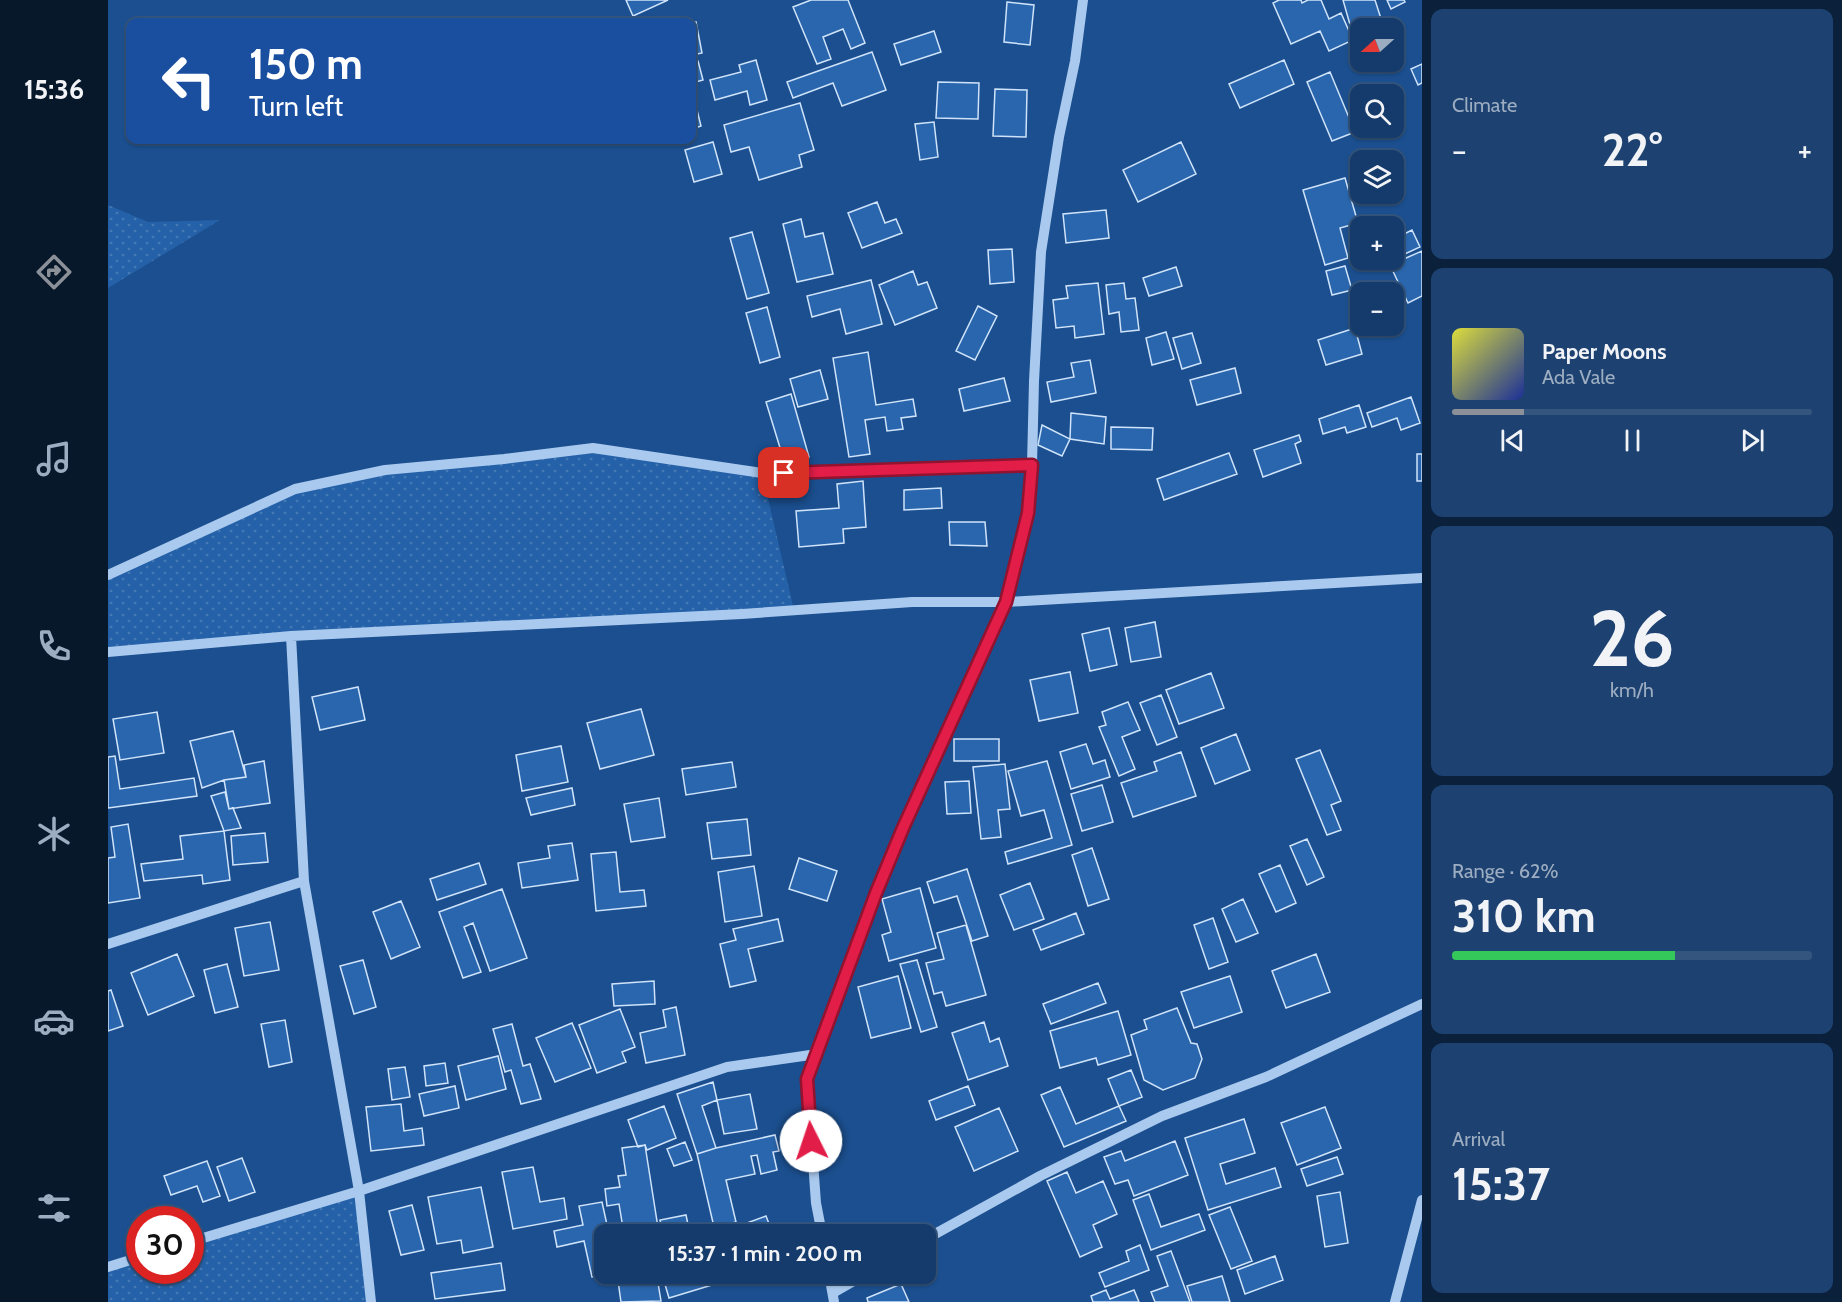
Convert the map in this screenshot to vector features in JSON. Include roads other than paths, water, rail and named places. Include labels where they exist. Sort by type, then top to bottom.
[{"type":"street","points":[[820,1224],[816,1203],[807,1079],[876,893],[1006,602],[1028,513],[1041,252],[1059,137],[1075,61],[1083,0]]},
{"type":"street","points":[[108,575],[295,489],[385,470],[593,448],[762,474],[1032,465]]},
{"type":"street","points":[[108,652],[291,636],[742,614],[912,602],[1006,602],[1422,578]]},
{"type":"street","points":[[291,636],[304,881],[359,1191],[371,1302]]},
{"type":"street","points":[[108,944],[304,881]]},
{"type":"street","points":[[936,1233],[1040,1176],[1162,1116],[1266,1077],[1422,1004]]},
{"type":"street","points":[[204,1238],[359,1191],[727,1067],[817,1054]]},
{"type":"street","points":[[1395,1302],[1422,1200]]},
{"type":"street","points":[[108,1267],[126,1261]]},
{"type":"street","points":[[833,1298],[852,1284]]}]
